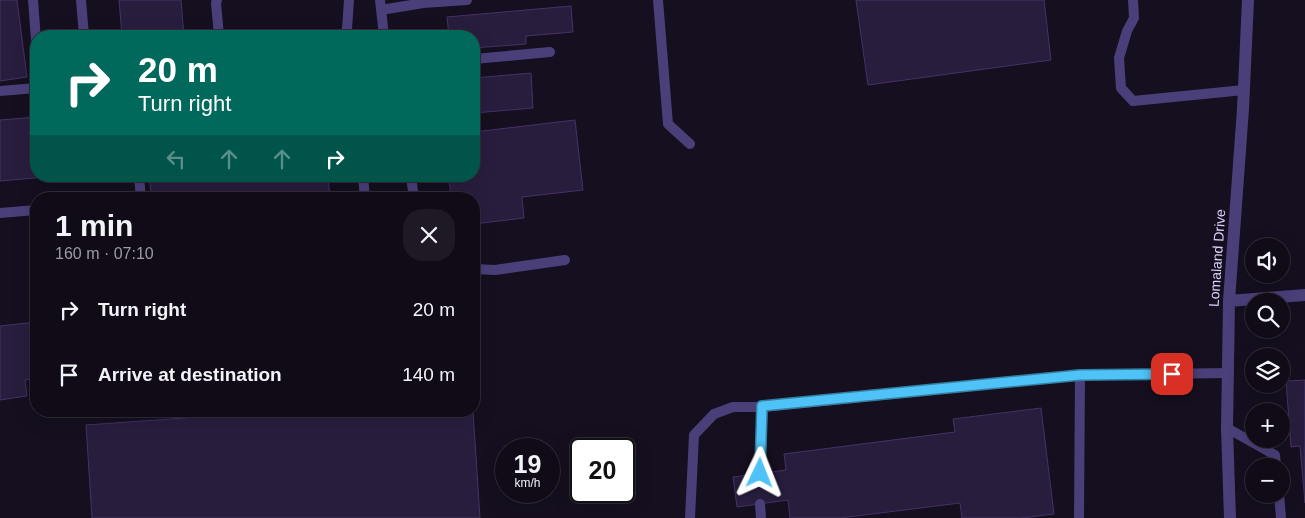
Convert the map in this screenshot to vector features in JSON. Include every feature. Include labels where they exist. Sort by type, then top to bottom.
[{"type":"street","name":"Lomaland Drive","points":[[1230,518],[1228,428],[1229,300],[1244,90],[1248,0]]},
{"type":"street","points":[[1229,300],[1305,295]]},
{"type":"lane","points":[[33,0],[35,30]]},
{"type":"lane","points":[[81,0],[84,30]]},
{"type":"lane","points":[[217,0],[218,30]]},
{"type":"lane","points":[[346,30],[349,0]]},
{"type":"lane","points":[[383,30],[381,5],[467,0]]},
{"type":"lane","points":[[658,0],[668,124],[690,144]]},
{"type":"lane","points":[[1133,0],[1134,18],[1127,31],[1119,58],[1121,88],[1133,101],[1244,90]]},
{"type":"lane","points":[[480,58],[550,52]]},
{"type":"lane","points":[[0,91],[30,88]]},
{"type":"lane","points":[[0,213],[30,210]]},
{"type":"lane","points":[[480,269],[495,270],[565,260]]},
{"type":"lane","points":[[690,518],[694,435],[714,414],[734,407],[762,406],[1080,375],[1229,373]]},
{"type":"lane","points":[[1079,518],[1080,375]]},
{"type":"lane","points":[[760,473],[762,406]]},
{"type":"lane","points":[[1228,428],[1274,455],[1275,458]]},
{"type":"lane","points":[[1280,503],[1281,518]]},
{"type":"lane","points":[[760,504],[761,518]]},
{"type":"building","points":[[0,0],[17,0],[27,77],[0,81]]},
{"type":"building","points":[[119,0],[181,0],[184,30],[122,30]]},
{"type":"building","points":[[856,0],[1044,0],[1051,60],[868,85]]},
{"type":"building","points":[[571,6],[573,32],[526,36],[526,44],[480,48],[480,30],[448,30],[447,17]]},
{"type":"building","points":[[531,73],[533,108],[480,112],[480,77]]},
{"type":"building","points":[[30,118],[30,178],[0,181],[0,120]]},
{"type":"building","points":[[575,120],[583,190],[522,197],[524,218],[480,223],[480,192],[450,192],[450,182],[480,182],[480,131]]},
{"type":"building","points":[[150,182],[329,182],[329,192],[151,192]]},
{"type":"building","points":[[30,323],[30,379],[25,380],[27,396],[0,400],[0,326]]},
{"type":"building","points":[[1305,380],[1305,503],[1300,446],[1291,447],[1290,403],[1288,403],[1287,393],[1290,393],[1290,381]]},
{"type":"building","points":[[1041,408],[1054,514],[1021,518],[962,518],[960,503],[840,518],[790,518],[788,500],[737,507],[733,477],[786,470],[784,454],[955,432],[953,419]]},
{"type":"building","points":[[199,417],[473,417],[480,518],[92,518],[86,425]]},
{"type":"route","points":[[760,473],[762,406],[1080,375],[1172,374]]}]
